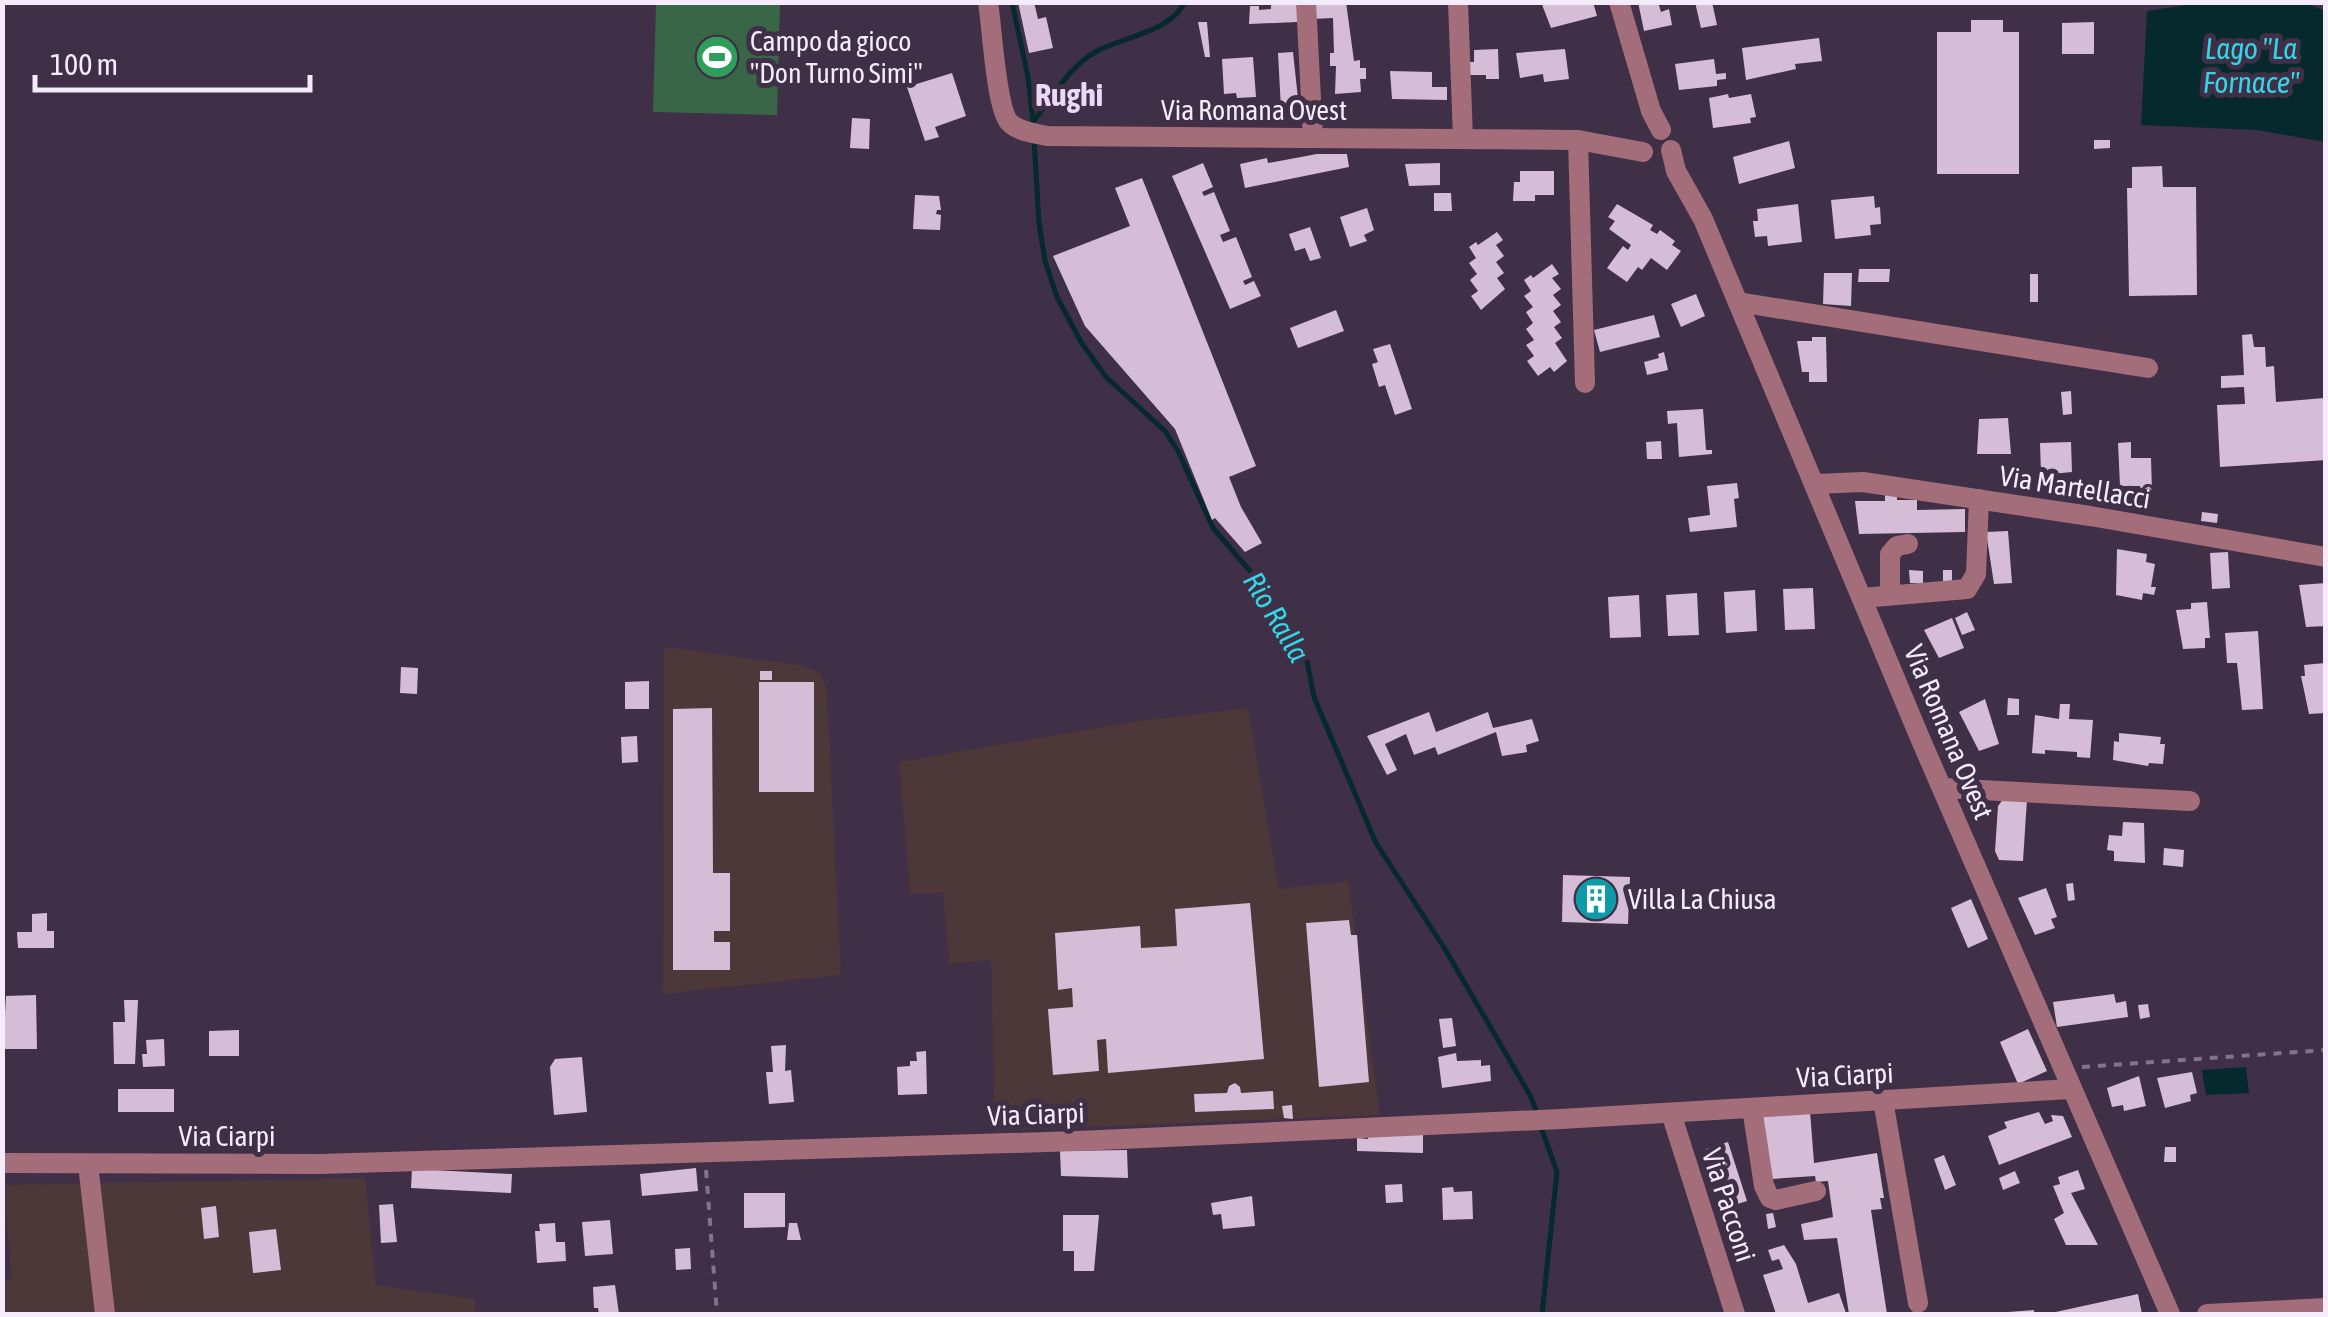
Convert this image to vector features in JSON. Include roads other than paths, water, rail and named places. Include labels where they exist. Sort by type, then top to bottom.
[{"type":"street","name":"Via Romana Ovest","points":[[988,2],[1002,106],[1009,122],[1022,130],[1047,136],[1653,143],[1704,219],[2066,1079],[2170,1314]]},
{"type":"street","points":[[1306,2],[1313,138]]},
{"type":"street","points":[[1458,2],[1463,139]]},
{"type":"street","points":[[1619,2],[1653,143]]},
{"type":"street","points":[[1578,140],[1586,383]]},
{"type":"street","points":[[1738,302],[2148,368]]},
{"type":"street","name":"Via Martellacci","points":[[1815,484],[1863,482],[2326,557]]},
{"type":"street","points":[[1862,598],[1967,589],[1976,574],[1979,499]]},
{"type":"street","points":[[1890,596],[1890,554],[1897,546],[1908,544]]},
{"type":"street","points":[[1943,788],[2190,802]]},
{"type":"street","name":"Via Ciarpi","points":[[2,1163],[320,1164],[1078,1141],[1884,1100],[2066,1079]]},
{"type":"street","points":[[1884,1100],[1918,1303]]},
{"type":"street","points":[[1752,1108],[1764,1186],[1770,1198],[1816,1190]]},
{"type":"street","name":"Via Pacconi","points":[[1670,1113],[1735,1314]]},
{"type":"street","points":[[88,1164],[105,1314]]},
{"type":"street","points":[[2207,1314],[2326,1308]]},
{"type":"water","name":"Lago \"La Fornace\"","points":[[2303,2],[2325,11],[2325,142],[2257,130],[2141,125],[2147,11],[2200,3]]},
{"type":"water","points":[[2246,1067],[2249,1093],[2206,1095],[2202,1070]]},
{"type":"waterway","points":[[1012,2],[1033,122]]},
{"type":"waterway","name":"Rio Ralla","points":[[1033,129],[1033,122],[1054,93],[1087,57],[1158,27],[1185,2]]},
{"type":"waterway","name":"Rio Ralla","points":[[1034,140],[1039,223],[1045,261],[1057,297],[1081,342],[1106,377],[1165,431],[1213,528],[1262,585],[1307,661],[1314,697],[1376,843],[1445,949],[1531,1097],[1538,1116]]},
{"type":"waterway","name":"Rio Ralla","points":[[1541,1127],[1557,1172],[1542,1314]]},
{"type":"place","name":"Campo da gioco \"Don Turno Simi\"","points":[[717,57]]},
{"type":"place","name":"Villa La Chiusa","points":[[1596,899]]},
{"type":"district","name":"Rughi","points":[[1069,95]]}]
